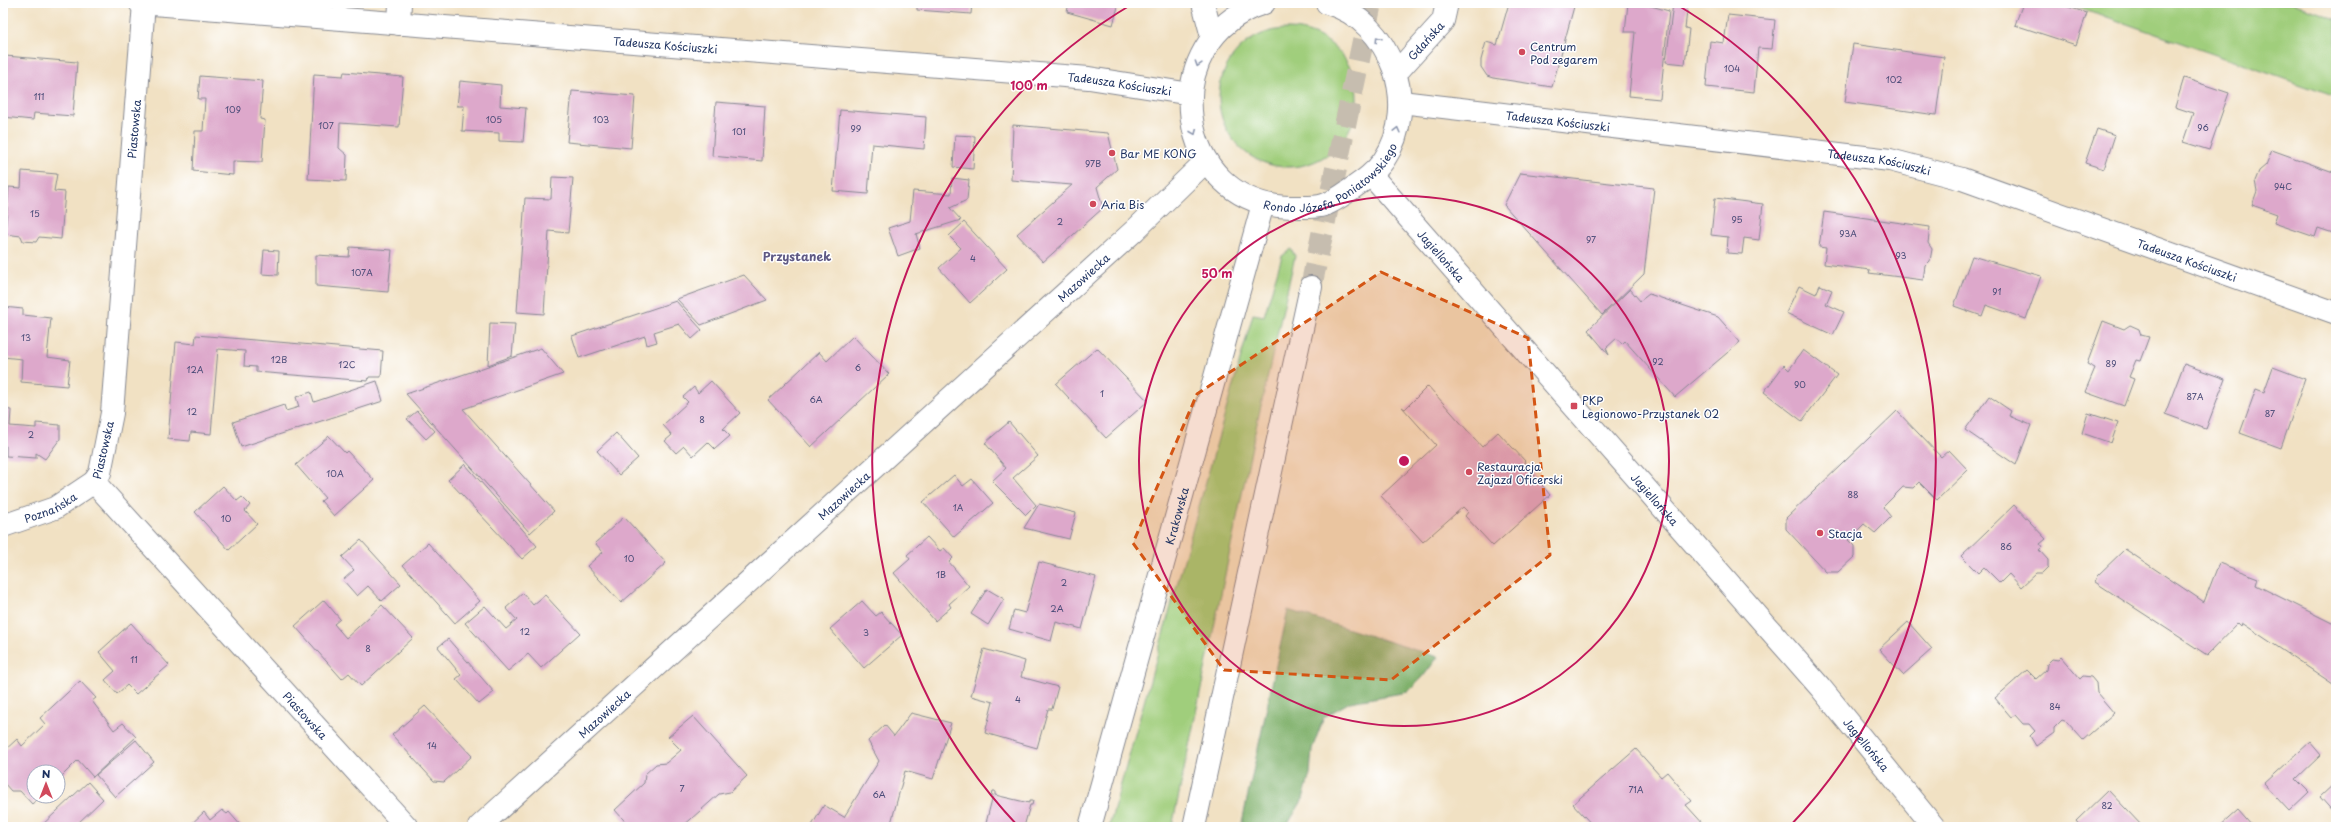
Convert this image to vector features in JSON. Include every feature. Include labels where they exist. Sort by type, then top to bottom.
[{"type":"street","name":"Tadeusza Kościuszki","points":[[140,3],[400,13],[1089,78],[1191,94]]},
{"type":"street","name":"Piastowska","points":[[144,3],[112,413],[100,474],[94,482],[406,827]]},
{"type":"street","points":[[1203,3],[1212,37]]},
{"type":"street","name":"Rondo Józefa Poniatowskiego","points":[[1264,3],[1248,8],[1236,16],[1212,37],[1198,61],[1191,94],[1191,124],[1206,161],[1231,188],[1246,197],[1263,204],[1290,207],[1324,205],[1371,175],[1384,160],[1394,139],[1401,102],[1396,73],[1385,49],[1374,33],[1355,16],[1337,6],[1327,3]]},
{"type":"street","name":"Gdańska","points":[[1396,73],[1443,21],[1448,3]]},
{"type":"street","name":"Tadeusza Kościuszki","points":[[1401,102],[1890,160],[1916,165],[1962,179],[2336,313]]},
{"type":"street","name":"Mazowiecka","points":[[479,827],[1135,230],[1206,161]]},
{"type":"street","name":"Jagiellońska","points":[[1371,175],[1820,687],[1934,827]]},
{"type":"street","name":"Krakowska","points":[[1090,827],[1263,204]]},
{"type":"street","points":[[1194,827],[1311,287]]},
{"type":"street","name":"Poznańska","points":[[3,526],[55,508],[94,482]]},
{"type":"highlighted area","points":[[1381,272],[1528,338],[1550,555],[1391,680],[1224,670],[1133,543],[1197,394]]},
{"type":"green space","points":[[2067,3],[2293,3],[2336,19],[2336,97]]},
{"type":"green space","points":[[1288,29],[1308,32],[1326,41],[1341,55],[1354,78],[1357,98],[1354,118],[1345,136],[1331,151],[1308,164],[1288,167],[1268,164],[1250,155],[1235,141],[1222,118],[1219,98],[1222,78],[1231,60],[1245,45],[1268,32]]},
{"type":"green space","points":[[1291,249],[1295,256],[1255,432],[1172,827],[1109,827],[1253,314],[1264,316],[1282,256]]},
{"type":"green space","points":[[1288,610],[1438,657],[1422,678],[1408,692],[1350,702],[1324,717],[1312,749],[1310,774],[1303,799],[1286,827],[1241,827]]},
{"type":"building","points":[[917,3],[972,3],[971,14],[917,10]]},
{"type":"building","points":[[1069,3],[1119,3],[1113,25],[1067,12]]},
{"type":"building","name":"Centrum Pod zegarem","points":[[1509,3],[1575,3],[1552,87],[1493,78],[1487,76],[1481,67],[1481,60],[1486,42],[1497,45]]},
{"type":"building","points":[[1628,3],[1640,3],[1669,11],[1660,99],[1629,96],[1635,32],[1625,32]]},
{"type":"building","points":[[1673,3],[1688,3],[1685,28],[1689,29],[1685,64],[1666,62]]},
{"type":"building","points":[[2023,3],[2056,3],[2087,13],[2076,45],[2015,25]]},
{"type":"building","points":[[1728,15],[1775,20],[1772,49],[1758,48],[1754,92],[1706,87],[1710,41],[1724,43]]},
{"type":"building","points":[[1853,44],[1944,57],[1936,115],[1845,102]]},
{"type":"building","points":[[3,48],[6,48],[5,56],[77,62],[73,116],[34,113],[33,120],[3,117]]},
{"type":"building","points":[[344,72],[403,77],[399,127],[340,123],[339,148],[347,155],[346,181],[308,179],[314,74],[343,76]]},
{"type":"building","points":[[200,76],[263,81],[260,119],[265,120],[262,162],[233,161],[233,175],[193,171],[195,131],[203,131],[205,99],[198,99]]},
{"type":"building","points":[[2184,78],[2229,93],[2209,150],[2183,142],[2193,113],[2175,107]]},
{"type":"building","points":[[460,81],[501,85],[500,106],[526,108],[523,142],[499,141],[499,133],[462,131],[464,106],[457,106]]},
{"type":"building","points":[[572,91],[635,96],[631,148],[567,142]]},
{"type":"building","points":[[716,102],[765,106],[762,161],[712,156]]},
{"type":"building","points":[[840,110],[926,117],[924,149],[872,144],[868,194],[833,191]]},
{"type":"building","points":[[1013,125],[1108,133],[1117,169],[1097,187],[1103,208],[1043,262],[1017,234],[1072,185],[1011,180]]},
{"type":"building","points":[[2097,129],[2115,135],[2104,169],[2085,163]]},
{"type":"building","points":[[955,135],[975,136],[973,169],[953,167]]},
{"type":"building","points":[[2272,150],[2336,173],[2336,234],[2318,228],[2315,237],[2274,223],[2277,214],[2252,205],[2257,191],[2255,181],[2259,171],[2266,165]]},
{"type":"building","points":[[22,171],[57,174],[54,191],[65,192],[61,239],[39,237],[36,242],[23,241],[21,236],[5,234],[9,187],[21,188]]},
{"type":"building","points":[[1520,173],[1654,188],[1644,274],[1602,315],[1504,205]]},
{"type":"building","points":[[552,177],[573,178],[568,233],[549,231],[544,314],[517,312],[525,198],[551,199]]},
{"type":"building","points":[[952,178],[969,180],[967,200],[950,208],[961,220],[916,234],[920,248],[898,256],[888,228],[910,221],[913,191],[951,194]]},
{"type":"building","points":[[1715,198],[1763,204],[1759,240],[1744,238],[1742,254],[1727,253],[1728,237],[1711,235]]},
{"type":"building","points":[[1824,212],[1930,227],[1928,243],[1932,249],[1930,261],[1925,266],[1923,280],[1869,273],[1870,270],[1824,264],[1826,248],[1819,247]]},
{"type":"building","points":[[964,222],[1007,269],[970,303],[939,268],[961,248],[949,236]]},
{"type":"building","points":[[350,247],[392,250],[388,292],[316,286],[316,255],[349,257]]},
{"type":"building","points":[[264,250],[279,251],[278,275],[262,274]]},
{"type":"building","points":[[1972,256],[2041,276],[2026,319],[1986,305],[1982,316],[1954,306]]},
{"type":"building","points":[[744,275],[767,300],[701,325],[677,299]]},
{"type":"building","points":[[1820,285],[1832,290],[1826,304],[1844,312],[1833,335],[1786,313],[1799,286],[1816,294]]},
{"type":"building","points":[[1630,289],[1640,301],[1649,294],[1718,317],[1740,342],[1675,397],[1625,341],[1622,344],[1617,338],[1606,348],[1609,355],[1588,330]]},
{"type":"building","points":[[676,301],[702,330],[692,339],[679,324],[654,332],[657,342],[647,345],[645,336],[579,358],[572,336]]},
{"type":"building","points":[[3,307],[23,309],[23,315],[51,318],[47,357],[70,360],[67,386],[21,382],[22,359],[3,357]]},
{"type":"building","points":[[2103,321],[2124,329],[2130,325],[2139,329],[2141,335],[2149,337],[2140,361],[2136,360],[2129,377],[2134,379],[2124,406],[2085,392],[2095,368],[2087,364]]},
{"type":"building","points":[[490,323],[515,324],[512,356],[488,365]]},
{"type":"building","points":[[196,335],[383,351],[381,377],[369,377],[368,381],[256,372],[256,367],[244,366],[245,351],[218,349],[211,434],[191,432],[190,441],[168,439],[176,342],[195,344]]},
{"type":"building","points":[[853,336],[889,374],[811,447],[768,400],[819,352],[827,361]]},
{"type":"building","points":[[541,348],[563,374],[463,409],[554,511],[530,533],[406,394]]},
{"type":"building","points":[[1097,348],[1148,401],[1106,438],[1056,384]]},
{"type":"building","points":[[1803,350],[1837,375],[1802,421],[1764,392],[1784,365],[1789,370]]},
{"type":"building","points":[[2184,364],[2225,379],[2206,429],[2165,414]]},
{"type":"building","points":[[2273,367],[2305,379],[2281,448],[2240,433],[2256,389],[2264,392]]},
{"type":"building","points":[[377,381],[383,401],[241,447],[233,422],[284,405],[286,411],[299,407],[296,397],[311,392],[314,402]]},
{"type":"building","points":[[711,381],[740,413],[723,429],[730,436],[715,449],[708,442],[693,456],[684,446],[676,453],[665,441],[672,435],[663,425],[688,402],[683,397],[694,387],[698,393]]},
{"type":"building","name":"Restauracja Zajazd Oficerski","points":[[1428,386],[1482,447],[1498,432],[1525,461],[1524,462],[1550,495],[1493,546],[1465,516],[1468,512],[1463,507],[1423,542],[1381,496],[1436,445],[1402,407],[1405,409]]},
{"type":"building","points":[[1989,396],[2011,411],[2009,416],[2031,425],[2016,465],[1965,430]]},
{"type":"building","points":[[3,409],[11,410],[10,426],[36,428],[36,423],[60,425],[60,439],[45,459],[36,453],[36,458],[6,456],[6,446],[3,446]]},
{"type":"building","points":[[417,411],[435,431],[426,439],[407,419]]},
{"type":"building","points":[[1897,411],[1941,457],[1949,450],[1968,470],[1937,500],[1919,482],[1913,488],[1903,487],[1883,507],[1891,517],[1875,533],[1864,524],[1848,540],[1854,546],[1854,557],[1838,572],[1826,572],[1786,529],[1786,518]]},
{"type":"building","points":[[2088,413],[2118,423],[2111,443],[2082,433]]},
{"type":"building","points":[[1009,422],[1038,456],[1013,478],[1036,505],[1026,515],[992,481],[1006,468],[985,443]]},
{"type":"building","points":[[616,433],[638,458],[619,475],[597,451]]},
{"type":"building","points":[[329,436],[345,453],[347,451],[374,480],[334,516],[321,501],[325,498],[296,465]]},
{"type":"building","points":[[465,464],[537,546],[522,559],[448,480]]},
{"type":"building","points":[[954,475],[963,486],[972,479],[993,503],[954,537],[923,502]]},
{"type":"building","points":[[223,486],[237,501],[242,497],[250,505],[245,511],[257,524],[229,550],[195,512]]},
{"type":"building","points":[[1039,504],[1076,513],[1069,539],[1024,528]]},
{"type":"building","points":[[2014,505],[2046,539],[2040,544],[2042,547],[2039,550],[2048,560],[2048,567],[2042,573],[2036,573],[2021,587],[2009,574],[2000,583],[1984,567],[1978,573],[1961,556]]},
{"type":"building","points":[[624,517],[666,563],[621,603],[587,566],[603,552],[595,543]]},
{"type":"building","points":[[927,537],[940,551],[944,548],[953,558],[949,562],[969,586],[949,604],[951,607],[935,621],[894,573],[910,559],[907,555]]},
{"type":"building","points":[[361,540],[401,584],[382,601],[368,586],[357,596],[343,580],[354,570],[342,557]]},
{"type":"building","points":[[428,543],[480,601],[455,623],[403,565]]},
{"type":"building","points":[[2125,549],[2204,602],[2219,563],[2258,578],[2256,585],[2336,625],[2336,686],[2242,623],[2241,626],[2238,623],[2207,655],[2095,582],[2097,576]]},
{"type":"building","points":[[1039,562],[1096,577],[1082,629],[1056,622],[1051,641],[1009,629],[1014,610],[1025,613]]},
{"type":"building","points":[[987,589],[1004,599],[988,625],[971,614]]},
{"type":"building","points":[[523,593],[533,605],[545,595],[580,633],[541,668],[528,654],[508,671],[465,623],[485,606],[506,629],[517,620],[506,608]]},
{"type":"building","points":[[324,600],[340,619],[334,624],[346,638],[382,605],[413,638],[361,686],[349,673],[342,679],[295,626]]},
{"type":"building","points":[[862,601],[876,616],[881,612],[902,635],[864,668],[830,629]]},
{"type":"building","points":[[1908,622],[1932,649],[1903,675],[1879,649]]},
{"type":"building","points":[[131,623],[169,665],[136,694],[127,685],[117,694],[105,680],[115,671],[99,652]]},
{"type":"building","points":[[448,639],[494,692],[479,704],[456,679],[461,675],[438,647]]},
{"type":"building","points":[[984,649],[1025,661],[1021,677],[1058,687],[1052,709],[1048,709],[1037,748],[985,733],[993,702],[971,696]]},
{"type":"building","points":[[2061,657],[2080,679],[2083,676],[2091,677],[2096,683],[2097,693],[2114,713],[2083,740],[2067,722],[2062,720],[2054,728],[2054,733],[2036,746],[2030,736],[2035,731],[2029,724],[2023,724],[2015,715],[2011,717],[1995,698],[2027,670],[2036,679],[2046,670],[2047,664],[2052,659],[2058,660]]},
{"type":"building","points":[[80,681],[96,698],[92,701],[114,730],[123,723],[136,737],[93,777],[78,760],[66,772],[66,764],[26,764],[26,798],[20,791],[11,791],[4,783],[3,752],[17,739],[22,746],[45,724],[40,718]]},
{"type":"building","points":[[425,706],[472,756],[444,782],[434,781],[392,735]]},
{"type":"building","points":[[911,713],[951,723],[933,779],[905,771],[890,827],[811,827],[824,805],[844,817],[879,761],[868,741],[885,725],[894,736]]},
{"type":"building","points":[[693,716],[747,776],[730,792],[719,794],[682,827],[630,827],[615,810],[644,783],[645,774],[656,764],[666,763],[681,750],[668,737]]},
{"type":"building","points":[[136,740],[154,762],[115,797],[96,775]]},
{"type":"building","points":[[2310,742],[2321,755],[2296,779],[2309,792],[2289,811],[2264,784]]},
{"type":"building","points":[[1636,749],[1661,777],[1667,772],[1692,801],[1686,805],[1706,827],[1594,827],[1573,804]]},
{"type":"building","points":[[88,782],[103,799],[74,827],[40,827]]},
{"type":"building","points":[[2336,782],[2336,815],[2320,797]]},
{"type":"building","points":[[2108,790],[2143,827],[2081,827],[2076,821]]},
{"type":"building","points":[[992,791],[995,791],[995,795],[1029,803],[1029,801],[1033,801],[1032,805],[1030,805],[1024,827],[985,827],[993,795],[991,795]]},
{"type":"building","points":[[222,810],[227,814],[229,812],[242,827],[188,827],[204,812],[210,820]]},
{"type":"building","points":[[2238,810],[2253,827],[2219,827]]},
{"type":"tunnel","points":[[1311,287],[1371,3]]},
{"type":"place","name":"Centrum Pod zegarem","points":[[1522,52]]},
{"type":"place","name":"Bar ME KONG","points":[[1112,153]]},
{"type":"place","name":"Aria Bis","points":[[1093,204]]},
{"type":"place","name":"PKP Legionowo-Przystanek 02","points":[[1574,406]]},
{"type":"place","name":"Restauracja Zajazd Oficerski","points":[[1469,472]]},
{"type":"place","name":"Stacja","points":[[1820,533]]},
{"type":"district","name":"Przystanek","points":[[797,256]]}]
